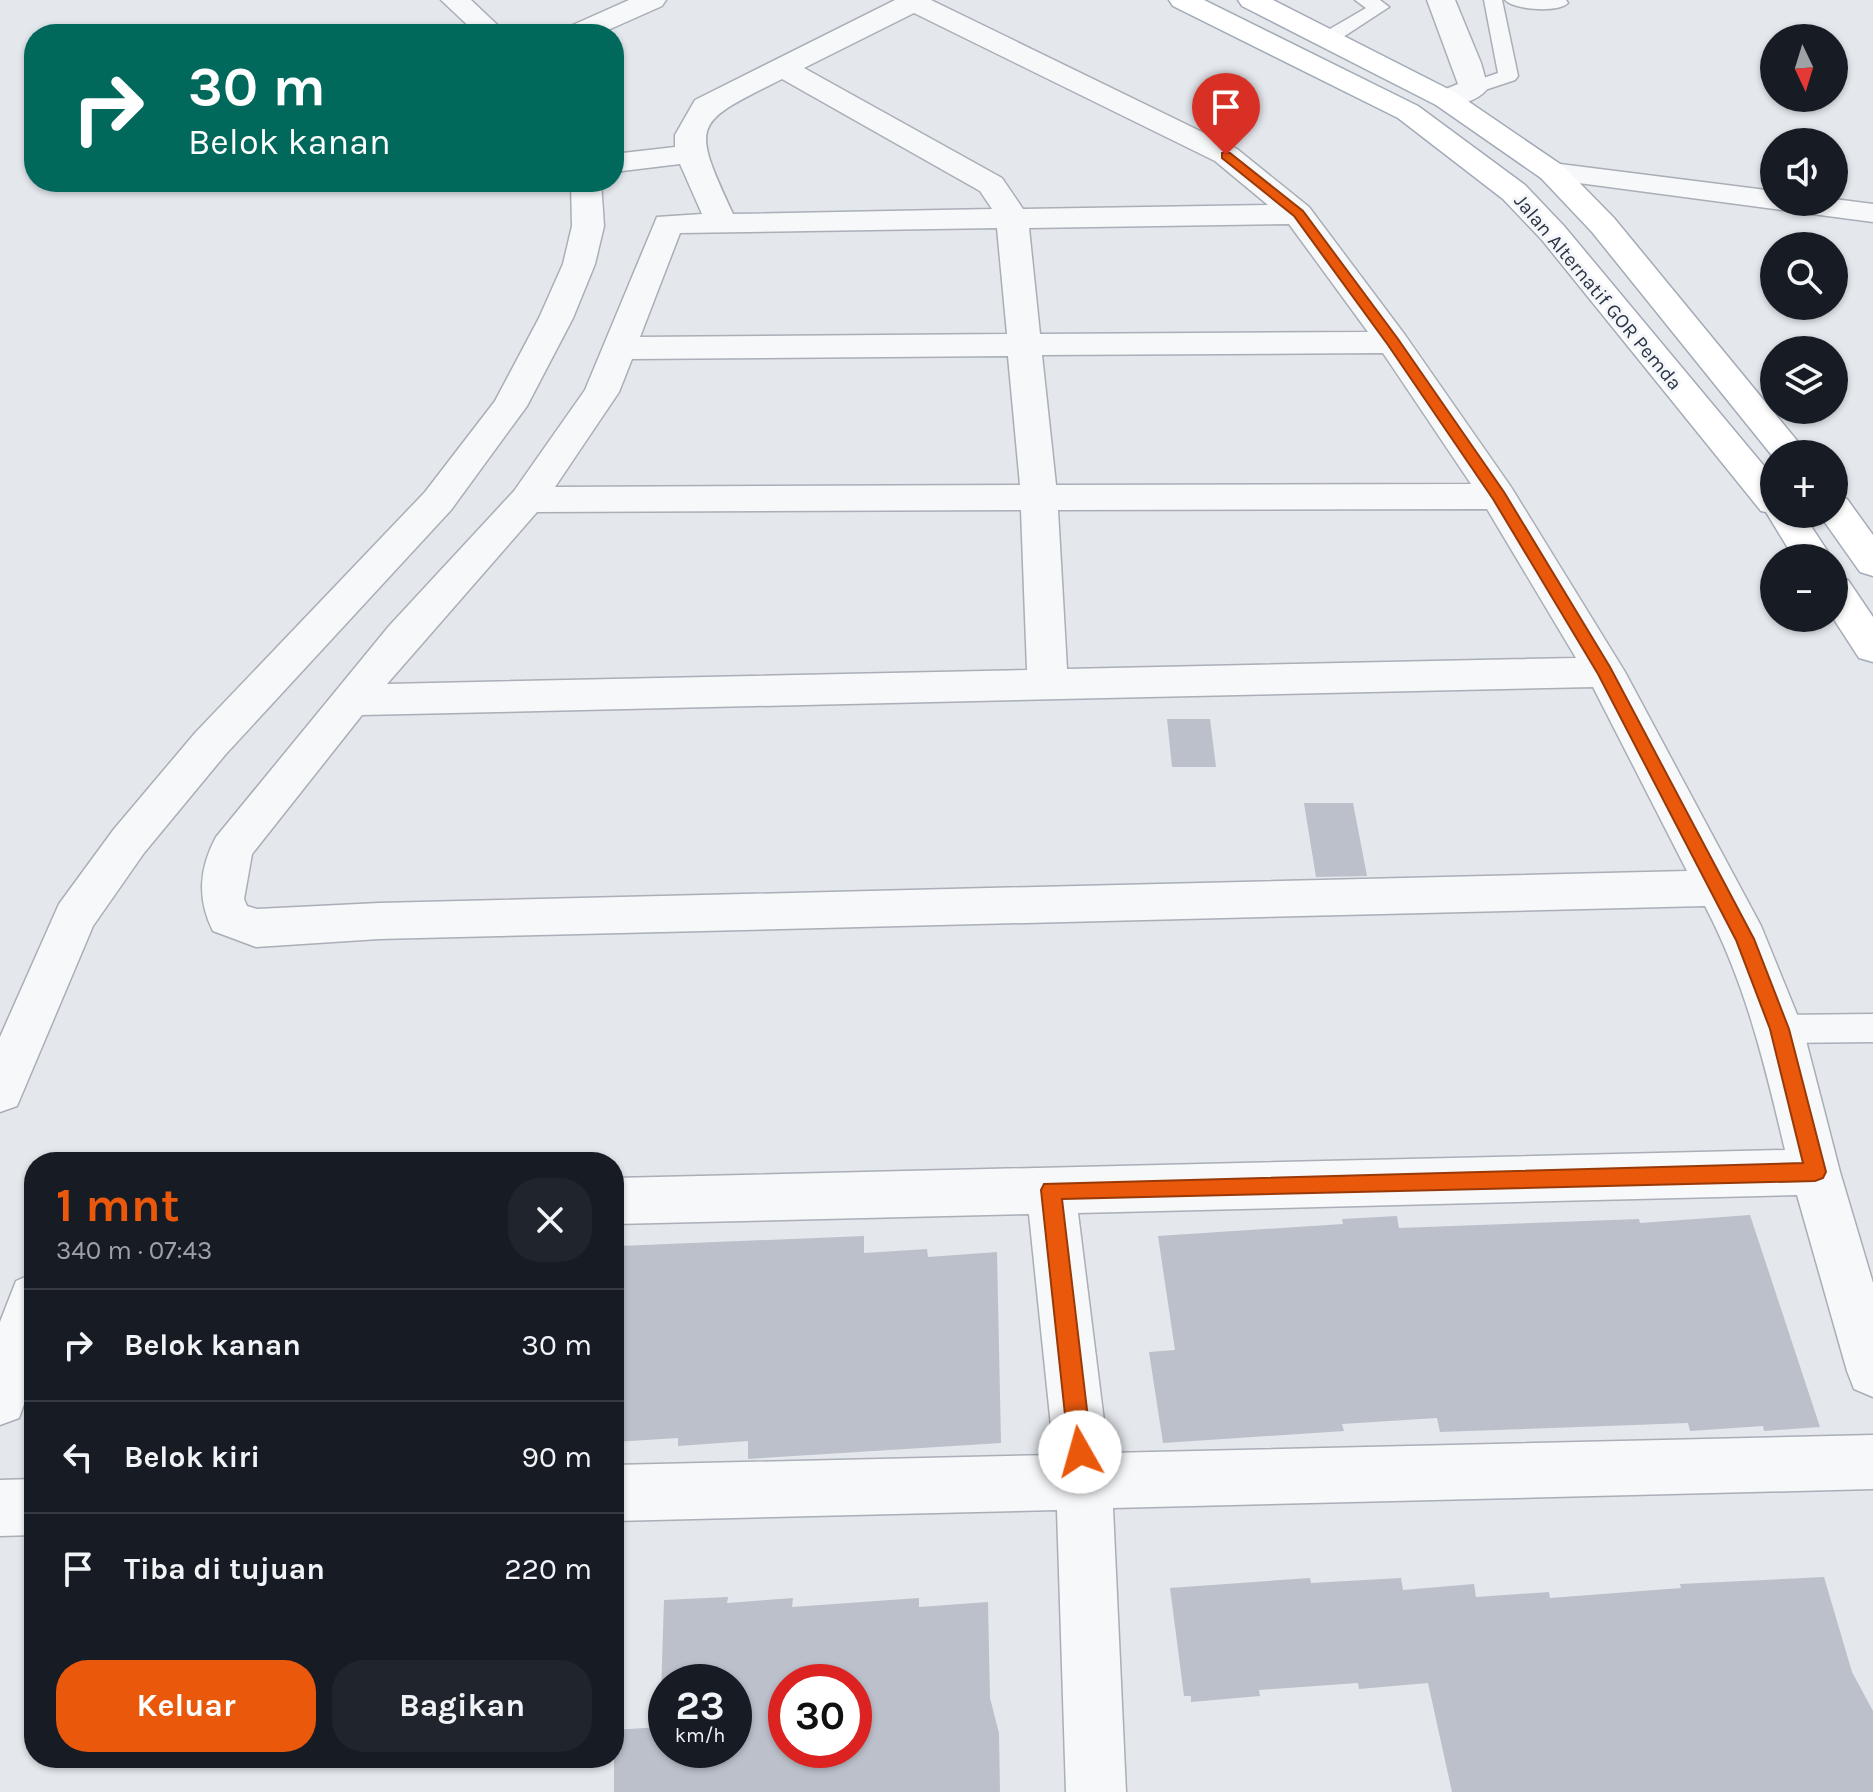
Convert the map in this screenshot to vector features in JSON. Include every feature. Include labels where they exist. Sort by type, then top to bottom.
[{"type":"main road","name":"Jalan Alternatif GOR Pemda","points":[[1183,0],[1408,112],[1514,192],[1553,233],[1760,485]]},
{"type":"main road","name":"Jalan Alternatif GOR Pemda","points":[[1252,0],[1460,94],[1552,172],[1603,225],[1779,440]]},
{"type":"main road","points":[[1848,528],[1873,563]]},
{"type":"main road","points":[[1848,611],[1873,648]]},
{"type":"street","points":[[455,0],[482,24]]},
{"type":"street","points":[[598,24],[652,0]]},
{"type":"street","points":[[1441,0],[1467,63],[1460,94]]},
{"type":"street","points":[[722,223],[690,154],[690,135],[705,106],[912,1],[1226,155],[1298,214],[1393,342],[1498,496],[1605,672],[1745,939],[1780,1029],[1815,1172],[1873,1371]]},
{"type":"street","points":[[782,67],[991,185],[1012,216],[1039,496],[1048,686]]},
{"type":"street","points":[[624,162],[690,154]]},
{"type":"street","points":[[1552,172],[1760,198]]},
{"type":"street","points":[[0,1091],[75,917],[129,841],[210,744],[438,501],[510,406],[556,318],[579,264],[588,226],[586,192]]},
{"type":"street","points":[[1848,210],[1873,213]]},
{"type":"street","points":[[1298,214],[1012,216],[668,224],[646,290],[618,348],[602,392],[527,500],[403,636],[231,849],[222,899],[229,918],[256,928],[379,921],[1716,888]]},
{"type":"street","points":[[618,348],[1026,342],[1393,342]]},
{"type":"street","points":[[527,500],[1498,496]]},
{"type":"street","points":[[353,700],[1605,672]]},
{"type":"street","points":[[624,1201],[1815,1172]]},
{"type":"street","points":[[1051,1190],[1084,1481],[1096,1792]]},
{"type":"street","points":[[0,1399],[24,1328]]},
{"type":"street","points":[[624,1493],[1873,1462]]},
{"type":"street","points":[[0,1508],[24,1507]]},
{"type":"lane","points":[[1330,37],[1380,7],[1364,0]]},
{"type":"lane","points":[[1460,94],[1508,76],[1493,0]]},
{"type":"lane","points":[[1514,0],[1559,3]]},
{"type":"lane","points":[[1780,1029],[1873,1028]]},
{"type":"building","points":[[1167,719],[1210,719],[1216,767],[1172,767]]},
{"type":"building","points":[[1304,803],[1353,803],[1367,876],[1316,877]]},
{"type":"building","points":[[1750,1215],[1820,1427],[1764,1431],[1763,1426],[1690,1431],[1688,1423],[1440,1432],[1437,1418],[1342,1424],[1344,1431],[1163,1443],[1149,1352],[1175,1350],[1158,1236],[1343,1224],[1342,1219],[1397,1216],[1399,1228],[1639,1219],[1640,1223]]},
{"type":"building","points":[[864,1236],[864,1253],[927,1249],[928,1257],[997,1252],[1001,1443],[748,1459],[748,1441],[678,1446],[678,1438],[624,1441],[624,1246]]},
{"type":"building","points":[[1824,1577],[1852,1672],[1873,1711],[1873,1792],[1452,1792],[1428,1683],[1359,1689],[1358,1683],[1259,1690],[1260,1696],[1191,1702],[1191,1696],[1184,1696],[1170,1588],[1310,1578],[1311,1583],[1401,1578],[1403,1590],[1474,1584],[1476,1597],[1549,1592],[1550,1598],[1681,1588],[1680,1584]]},
{"type":"building","points":[[728,1597],[727,1603],[793,1598],[792,1607],[919,1598],[919,1607],[988,1602],[990,1698],[999,1733],[1000,1792],[614,1792],[614,1768],[624,1768],[624,1729],[648,1728],[648,1768],[752,1768],[752,1664],[662,1664],[664,1600]]},
{"type":"route","points":[[1080,1452],[1051,1190],[1815,1172],[1780,1029],[1745,939],[1605,672],[1498,496],[1393,342],[1298,214],[1226,155]]}]
